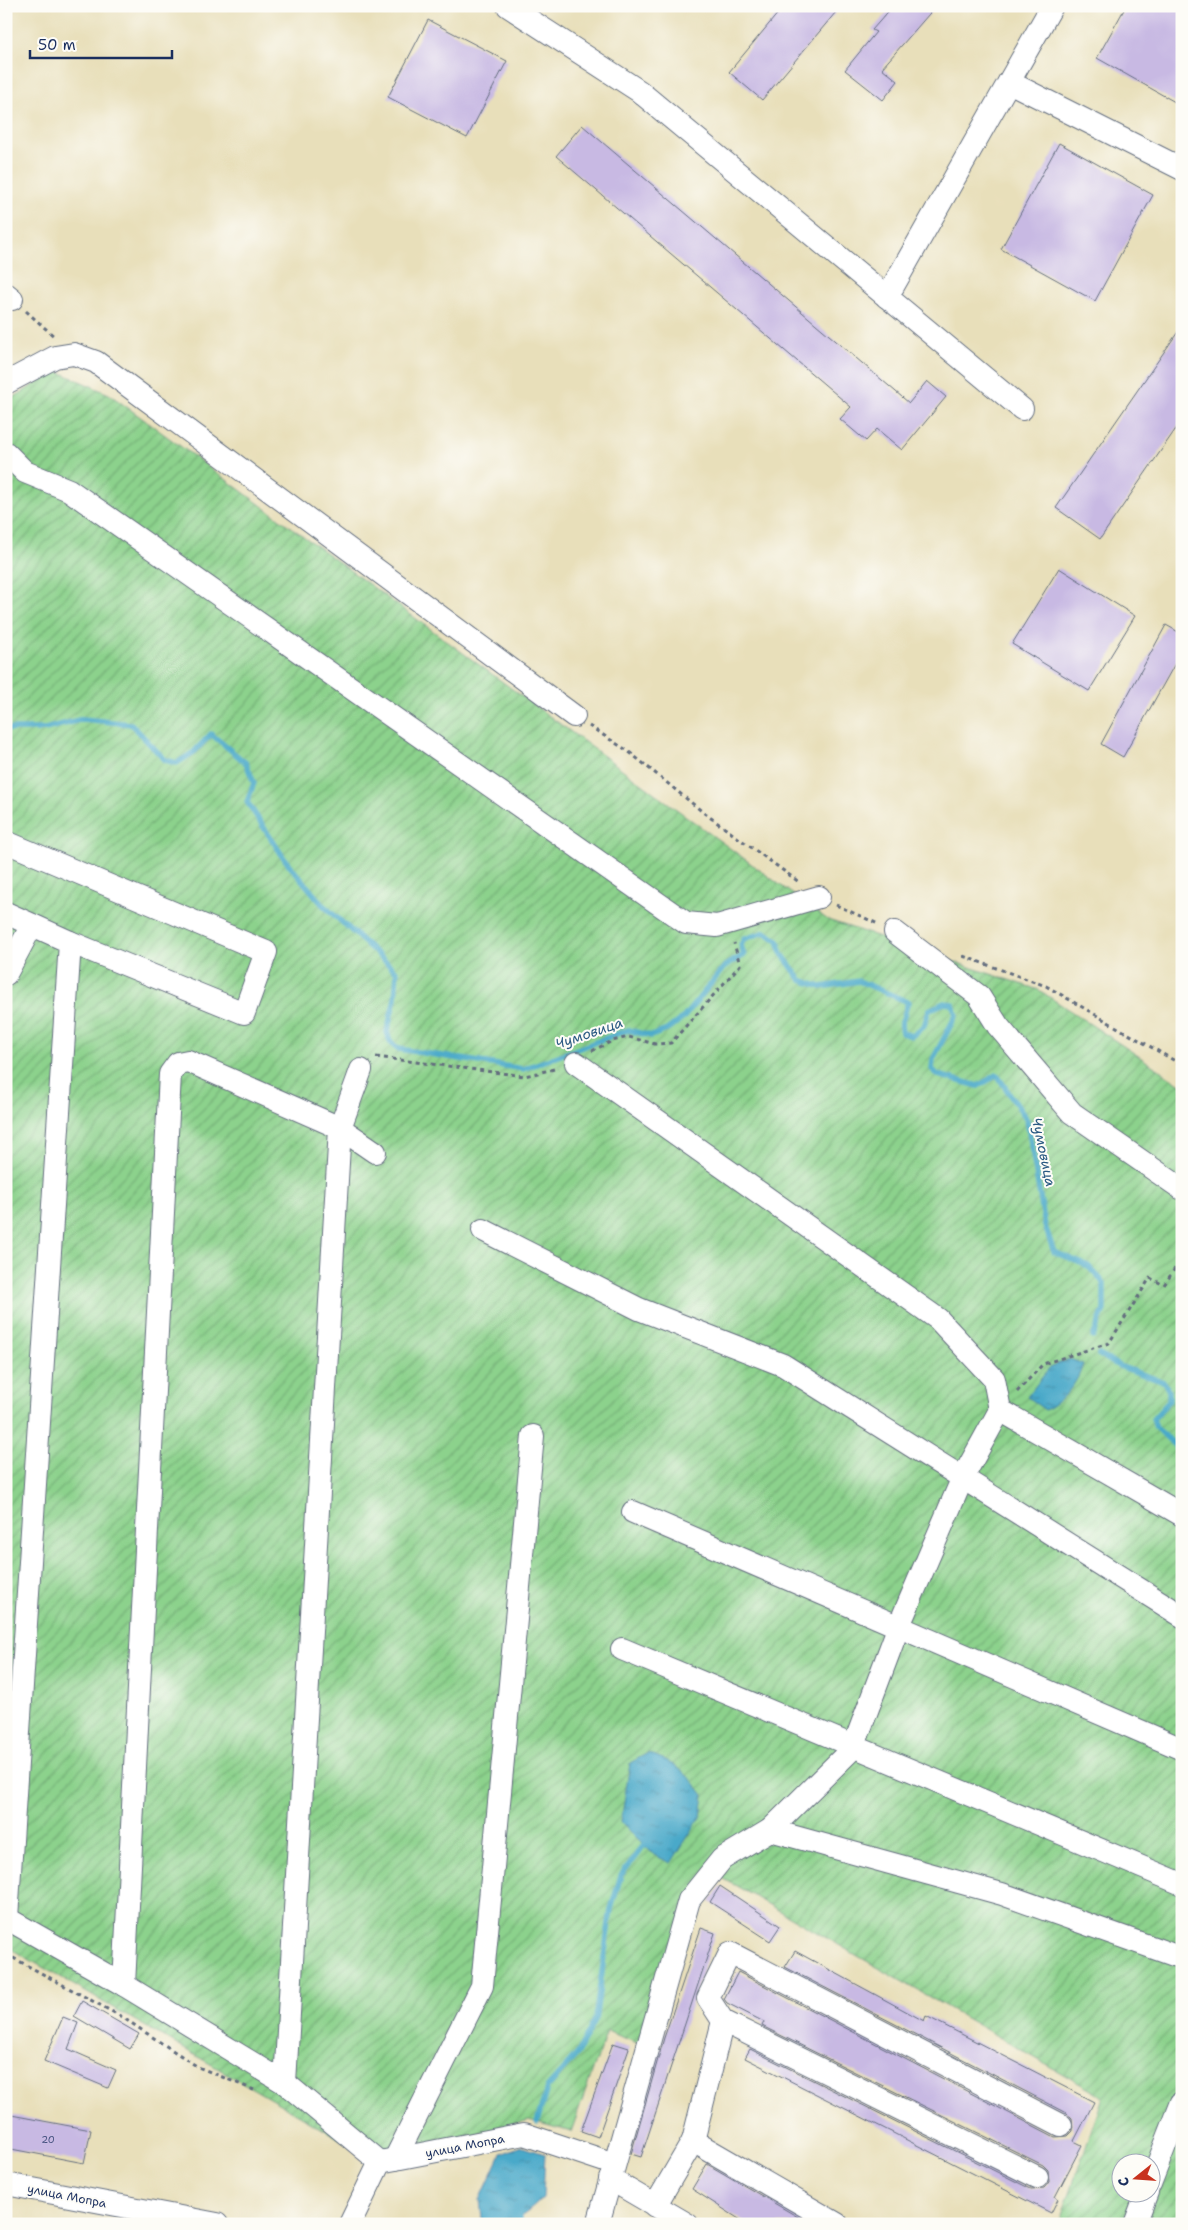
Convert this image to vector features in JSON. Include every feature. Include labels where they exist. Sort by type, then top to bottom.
[{"type":"street","points":[[508,6],[639,91],[1022,409]]},
{"type":"street","points":[[887,298],[1052,6]]},
{"type":"street","points":[[1009,82],[1182,169]]},
{"type":"street","points":[[6,383],[55,358],[74,354],[96,362],[574,716]]},
{"type":"street","points":[[6,453],[25,472],[69,490],[686,923],[717,926],[820,897]]},
{"type":"street","points":[[6,842],[266,952],[244,1013],[70,942],[6,913]]},
{"type":"street","points":[[6,974],[32,925]]},
{"type":"street","points":[[895,932],[979,996],[998,1026],[1072,1114],[1182,1189]]},
{"type":"street","points":[[70,942],[6,1918],[124,1985],[285,2083],[388,2161]]},
{"type":"street","points":[[124,1985],[170,1074],[178,1063],[188,1061],[340,1128],[375,1152]]},
{"type":"street","points":[[576,1063],[938,1319],[994,1379],[1000,1410],[963,1477],[898,1628],[853,1748],[770,1830],[722,1859],[689,1900],[598,2224]]},
{"type":"street","points":[[285,2083],[340,1128],[361,1070]]},
{"type":"street","points":[[483,1230],[638,1309],[783,1365],[1182,1616]]},
{"type":"street","points":[[1000,1410],[1182,1515]]},
{"type":"street","points":[[350,2224],[388,2161],[482,1986],[533,1436]]},
{"type":"street","points":[[633,1512],[1182,1749]]},
{"type":"street","points":[[622,1649],[853,1748],[1182,1884]]},
{"type":"street","points":[[770,1830],[1002,1894],[1182,1958]]},
{"type":"street","points":[[1037,2177],[723,2021],[708,1998],[730,1953],[1062,2124]]},
{"type":"street","points":[[656,2206],[693,2141],[723,2021]]},
{"type":"street","points":[[1160,2158],[1182,2102]]},
{"type":"street","name":"улица Мопра","points":[[388,2161],[524,2134],[612,2172],[656,2206],[687,2224]]},
{"type":"street","points":[[693,2141],[837,2224]]},
{"type":"street","name":"улица Мопра","points":[[6,2184],[217,2224]]},
{"type":"street","points":[[1135,2224],[1143,2202]]},
{"type":"path","points":[[9,296],[74,354]]},
{"type":"path","points":[[574,716],[628,752],[704,813],[820,897],[895,932]]},
{"type":"path","points":[[737,948],[740,965]]},
{"type":"path","points":[[957,954],[1046,986],[1182,1065]]},
{"type":"path","points":[[1000,1410],[1043,1364],[1110,1343],[1150,1278],[1164,1285],[1182,1258]]},
{"type":"path","points":[[6,1954],[122,2017],[198,2067],[260,2092]]},
{"type":"green space","points":[[57,371],[109,394],[828,920],[1039,990],[1182,1085],[1182,2224],[1059,2224],[1103,2097],[712,1872],[647,2047],[607,2031],[571,2132],[529,2120],[380,2162],[6,1946],[6,945],[12,934],[6,931],[6,402]]},
{"type":"water","points":[[1070,1359],[1083,1364],[1073,1385],[1064,1396],[1045,1410],[1027,1397],[1050,1367]]},
{"type":"water","points":[[648,1753],[680,1770],[704,1795],[701,1816],[671,1863],[654,1855],[621,1822],[630,1763]]},
{"type":"water","points":[[521,2146],[545,2154],[543,2198],[529,2211],[516,2219],[501,2222],[482,2220],[480,2200],[501,2154]]},
{"type":"building","points":[[784,6],[841,6],[762,100],[729,72]]},
{"type":"building","points":[[893,6],[936,6],[882,68],[898,81],[883,100],[845,70],[876,32],[872,30]]},
{"type":"building","points":[[1126,6],[1182,6],[1182,106],[1097,58]]},
{"type":"building","points":[[428,20],[507,61],[467,138],[388,97]]},
{"type":"building","points":[[582,125],[909,403],[927,381],[946,397],[902,450],[877,429],[866,441],[840,419],[851,407],[556,156]]},
{"type":"building","points":[[1059,143],[1153,195],[1095,301],[1001,249]]},
{"type":"building","points":[[1182,326],[1182,420],[1100,539],[1056,508]]},
{"type":"building","points":[[1059,568],[1135,616],[1089,691],[1012,644]]},
{"type":"building","points":[[1166,625],[1182,634],[1182,651],[1123,757],[1101,744]]},
{"type":"building","points":[[720,1886],[780,1926],[770,1941],[710,1902]]},
{"type":"building","points":[[701,1928],[715,1933],[641,2157],[631,2154],[664,2038]]},
{"type":"building","points":[[795,1951],[924,2021],[926,2016],[1094,2102],[1074,2141],[1082,2145],[1055,2197],[1058,2199],[1051,2213],[745,2058],[750,2049],[1031,2189],[1044,2188],[1049,2182],[1048,2170],[1043,2165],[762,2026],[764,2022],[727,2003],[724,1999],[738,1972],[1055,2137],[1068,2136],[1073,2131],[1072,2118],[1067,2113],[785,1967]]},
{"type":"building","points":[[82,2001],[139,2034],[130,2049],[74,2016]]},
{"type":"building","points":[[63,2017],[78,2023],[68,2049],[116,2070],[108,2088],[44,2061]]},
{"type":"building","points":[[613,2043],[629,2048],[598,2137],[581,2131]]},
{"type":"building","points":[[6,2114],[91,2130],[84,2163],[6,2148]]},
{"type":"building","points":[[707,2164],[810,2224],[747,2224],[692,2189]]},
{"type":"waterway","name":"Чумовица","points":[[6,729],[45,729],[83,719],[131,724],[165,760],[177,763],[194,752],[211,734],[246,763],[254,783],[247,802],[286,861],[323,905],[397,972],[395,998],[387,1032],[390,1042],[399,1049],[523,1069],[628,1030],[651,1036],[667,1030],[684,1017],[725,966],[744,955],[741,945],[744,939],[765,932],[778,941],[782,954],[801,980],[821,987],[859,981],[908,1002],[901,1025],[902,1033],[912,1036],[924,1026],[929,1010],[944,1003],[953,1004],[956,1015],[933,1059],[932,1069],[938,1075],[978,1086],[997,1075],[1027,1120],[1045,1226],[1054,1252],[1088,1266],[1104,1283],[1104,1310],[1093,1337]]},
{"type":"waterway","name":"Чумовица","points":[[1099,1355],[1119,1366],[1164,1382],[1169,1391],[1169,1401],[1153,1419],[1156,1428],[1175,1445],[1182,1459]]},
{"type":"waterway","points":[[537,2122],[547,2088],[578,2053],[595,2020],[611,1909],[621,1875],[644,1845]]},
{"type":"waterway","points":[[519,2218],[520,2224]]}]
